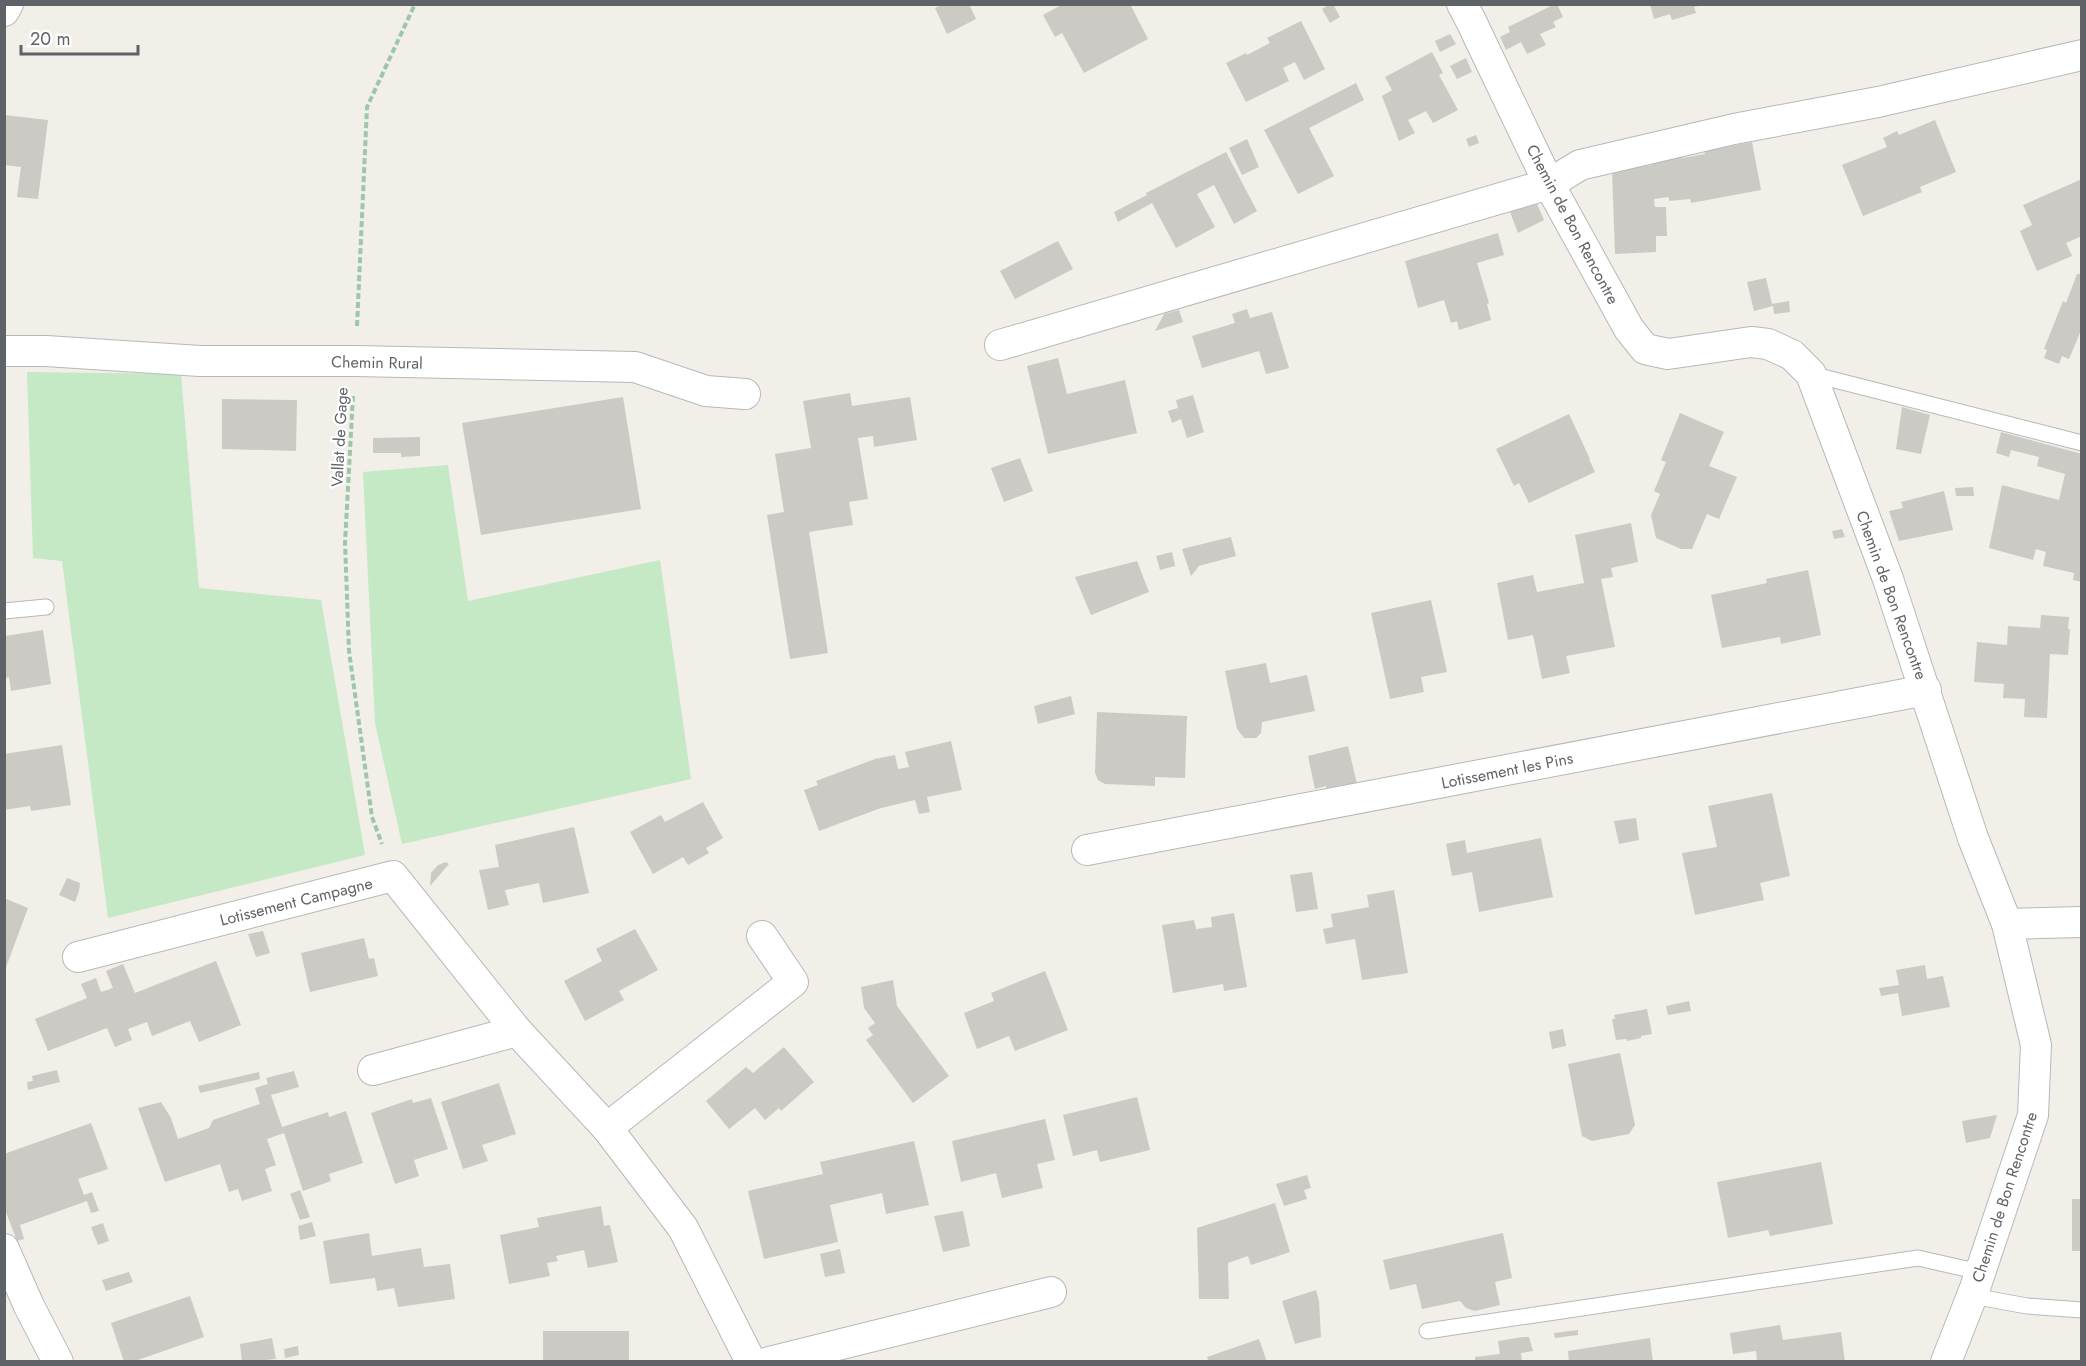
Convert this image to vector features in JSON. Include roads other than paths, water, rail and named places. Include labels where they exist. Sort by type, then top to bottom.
[{"type":"street","points":[[4,11],[8,4]]},
{"type":"street","name":"Chemin de Bon Rencontre","points":[[1462,4],[1550,184],[1629,329],[1645,349],[1668,354],[1751,342],[1768,344],[1792,355],[1811,374],[1884,568],[1973,838],[2007,924],[2036,1045],[2033,1115],[1976,1284],[1946,1362]]},
{"type":"street","points":[[1000,345],[1550,184],[1580,165],[1591,162],[1734,129],[1878,102],[2082,55]]},
{"type":"street","name":"Chemin Rural","points":[[4,351],[46,351],[200,361],[355,361],[635,367],[706,391],[745,394]]},
{"type":"street","name":"Lotissement les Pins","points":[[1087,850],[1926,690]]},
{"type":"street","name":"Lotissement Campagne","points":[[78,957],[393,876],[517,1031],[607,1128],[683,1228],[751,1362]]},
{"type":"street","points":[[2007,924],[2082,922]]},
{"type":"street","points":[[607,1128],[793,982],[762,936]]},
{"type":"street","points":[[373,1070],[517,1031]]},
{"type":"street","points":[[4,1249],[29,1306],[58,1362]]},
{"type":"street","points":[[769,1362],[1051,1292]]},
{"type":"lane","points":[[1811,374],[2082,443]]},
{"type":"lane","points":[[4,611],[46,607]]},
{"type":"lane","points":[[1426,1331],[1918,1258],[2027,1306],[2082,1310]]}]
